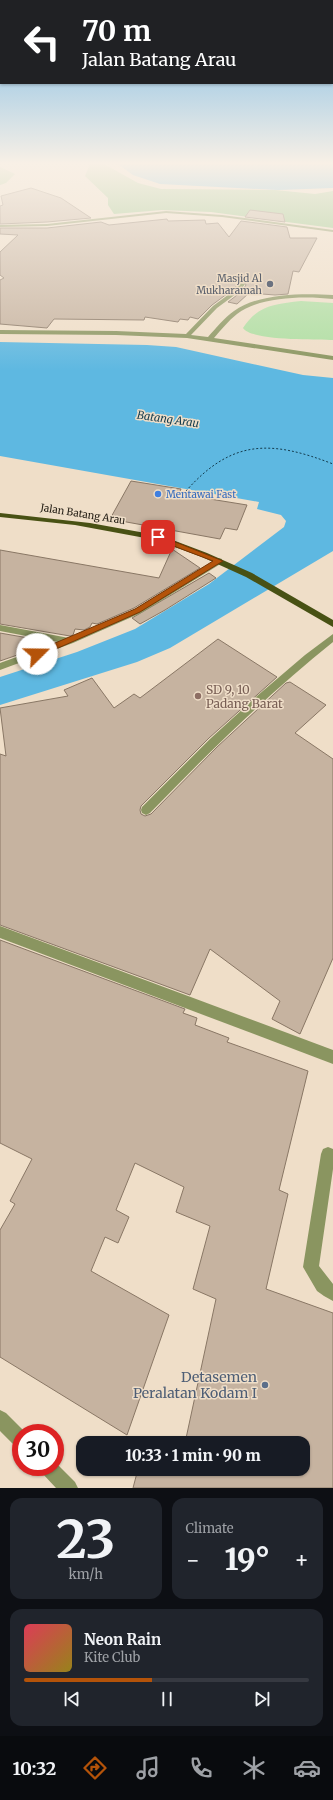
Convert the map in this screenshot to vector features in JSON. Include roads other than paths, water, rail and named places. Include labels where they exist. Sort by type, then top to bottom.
[{"type":"main road","name":"Jalan Batang Arau","points":[[0,515],[35,517],[158,537],[222,562],[296,600],[333,624]]},
{"type":"street","points":[[187,336],[215,307],[238,290],[242,284]]},
{"type":"street","points":[[210,339],[220,326],[236,311],[249,306],[286,297],[333,297]]},
{"type":"street","points":[[0,332],[116,333],[187,336],[333,358]]},
{"type":"street","points":[[0,667],[70,641],[138,610],[222,562]]},
{"type":"street","points":[[0,628],[70,641]]},
{"type":"street","points":[[146,810],[196,758],[311,654],[333,637]]},
{"type":"street","points":[[0,932],[333,1057]]},
{"type":"street","points":[[328,1154],[311,1267],[318,1280],[328,1290],[333,1292]]},
{"type":"street","points":[[0,1419],[12,1431]]},
{"type":"street","points":[[57,1476],[70,1488]]},
{"type":"water","name":"Batang Arau","points":[[0,342],[176,347],[303,375],[333,378],[333,551],[170,648],[137,662],[0,705],[0,677],[77,652],[135,629],[209,584],[284,527],[286,521],[281,515],[257,509],[259,502],[0,456]]},
{"type":"place","name":"Masjid Al Mukharamah","points":[[270,284]]},
{"type":"place","name":"Mentawai Fast","points":[[158,494]]},
{"type":"place","name":"SD 9, 10 Padang Barat","points":[[198,696]]},
{"type":"place","name":"Detasemen Peralatan Kodam I","points":[[265,1385]]}]
